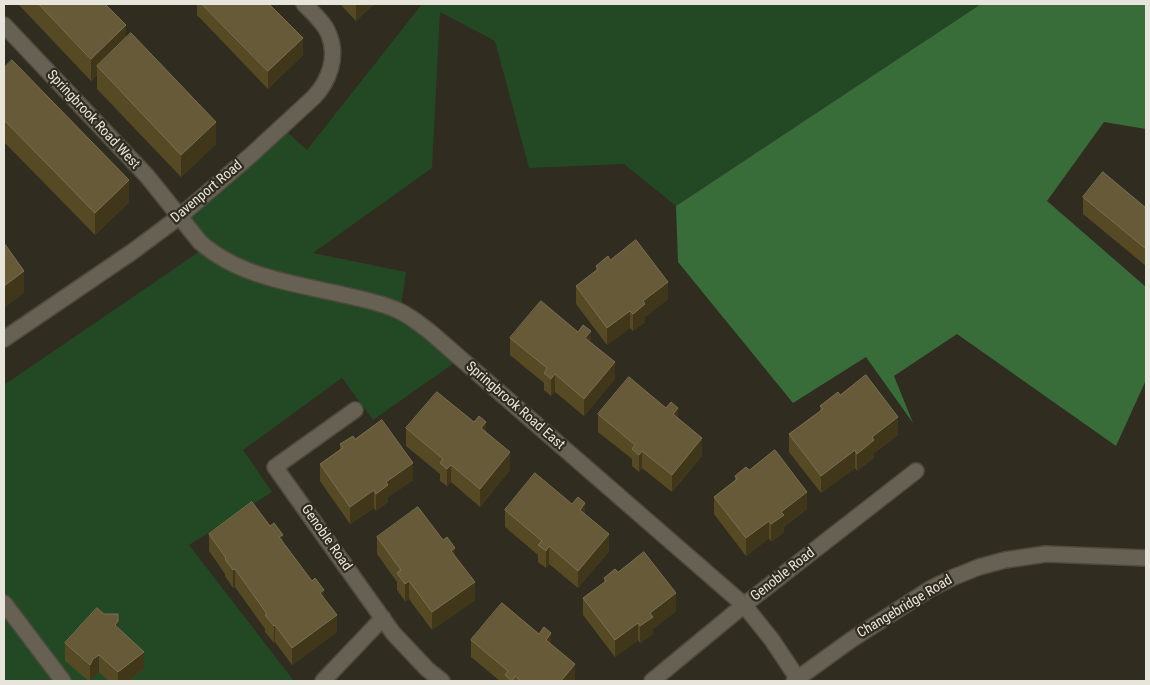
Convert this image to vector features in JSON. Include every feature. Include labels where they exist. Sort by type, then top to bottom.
[{"type":"street","name":"Davenport Road","points":[[4,339],[132,252],[179,217],[250,156],[323,87],[329,75],[332,62],[332,48],[329,35],[322,24],[304,4]]},
{"type":"street","name":"Springbrook Road West","points":[[4,26],[146,176],[179,217]]},
{"type":"street","name":"Springbrook Road East","points":[[179,217],[210,251],[233,265],[258,275],[395,309],[429,331],[744,605],[772,640],[796,680]]},
{"type":"street","name":"Genoble Road","points":[[355,410],[275,467],[393,633],[427,669],[442,681]]},
{"type":"street","name":"Genoble Road","points":[[652,681],[744,605],[916,471]]},
{"type":"street","name":"Changebridge Road","points":[[796,680],[851,640],[930,589],[979,567],[1005,560],[1046,554],[1146,558]]},
{"type":"street","points":[[4,603],[63,681]]},
{"type":"street","points":[[323,681],[383,618]]},
{"type":"green space","points":[[422,4],[981,4],[676,206],[624,164],[529,168],[495,41],[440,12],[432,168],[313,253],[406,272],[400,312],[464,356],[373,420],[342,378],[243,450],[272,492],[189,545],[294,681],[4,681],[4,385],[212,243],[185,211],[286,131],[307,150]]},
{"type":"green space","points":[[981,4],[1146,4],[1146,129],[1104,122],[1047,201],[1146,287],[1146,380],[1116,446],[957,334],[894,376],[913,423],[866,357],[793,403],[678,262],[676,206]]},
{"type":"building","points":[[39,4],[105,4],[126,25],[91,59]]},
{"type":"building","points":[[202,4],[269,4],[303,38],[268,71]]},
{"type":"building","points":[[131,33],[216,122],[181,155],[97,66]]},
{"type":"building","points":[[12,60],[129,180],[95,213],[4,120],[4,68]]},
{"type":"building","points":[[1103,172],[1146,208],[1146,249],[1083,197]]},
{"type":"building","points":[[636,240],[668,282],[643,301],[645,304],[633,314],[630,311],[607,328],[576,286],[598,269],[596,266],[608,256],[610,260]]},
{"type":"building","points":[[4,243],[24,271],[4,286]]},
{"type":"building","points":[[541,301],[578,332],[583,325],[591,331],[585,338],[615,362],[584,399],[555,374],[551,379],[544,373],[547,368],[510,338]]},
{"type":"building","points":[[866,375],[898,417],[872,437],[874,440],[857,454],[855,450],[821,476],[789,434],[823,409],[820,406],[838,392],[840,395]]},
{"type":"building","points":[[629,377],[666,408],[671,402],[678,408],[673,414],[702,438],[672,475],[642,451],[639,455],[632,449],[635,445],[598,414]]},
{"type":"building","points":[[437,392],[474,422],[479,416],[486,422],[481,428],[510,452],[480,489],[451,465],[447,469],[440,463],[443,459],[406,428]]},
{"type":"building","points":[[382,420],[413,463],[386,482],[388,485],[376,494],[374,490],[350,507],[320,464],[343,448],[340,444],[353,436],[355,439]]},
{"type":"building","points":[[775,450],[807,492],[781,512],[784,515],[771,524],[769,521],[746,538],[714,497],[737,479],[735,476],[746,467],[749,470]]},
{"type":"building","points":[[535,473],[572,504],[578,497],[585,503],[580,510],[609,534],[578,571],[549,546],[546,551],[538,545],[542,541],[505,510]]},
{"type":"building","points":[[252,502],[270,526],[274,523],[283,535],[279,537],[312,581],[315,578],[324,590],[320,593],[337,615],[292,648],[265,615],[267,614],[235,569],[233,570],[225,559],[209,534]]},
{"type":"building","points":[[418,507],[443,540],[447,537],[455,548],[451,551],[475,582],[432,612],[409,581],[405,584],[397,573],[401,570],[377,537]]},
{"type":"building","points":[[644,552],[676,593],[650,613],[653,617],[640,626],[638,623],[615,640],[583,598],[606,581],[604,578],[615,569],[618,572]]},
{"type":"building","points":[[502,603],[539,634],[544,627],[551,633],[546,640],[575,664],[561,681],[521,681],[515,676],[512,681],[505,675],[508,671],[471,640]]},
{"type":"building","points":[[97,608],[104,614],[118,614],[118,621],[115,625],[144,652],[118,672],[99,655],[93,659],[90,665],[65,643]]}]
